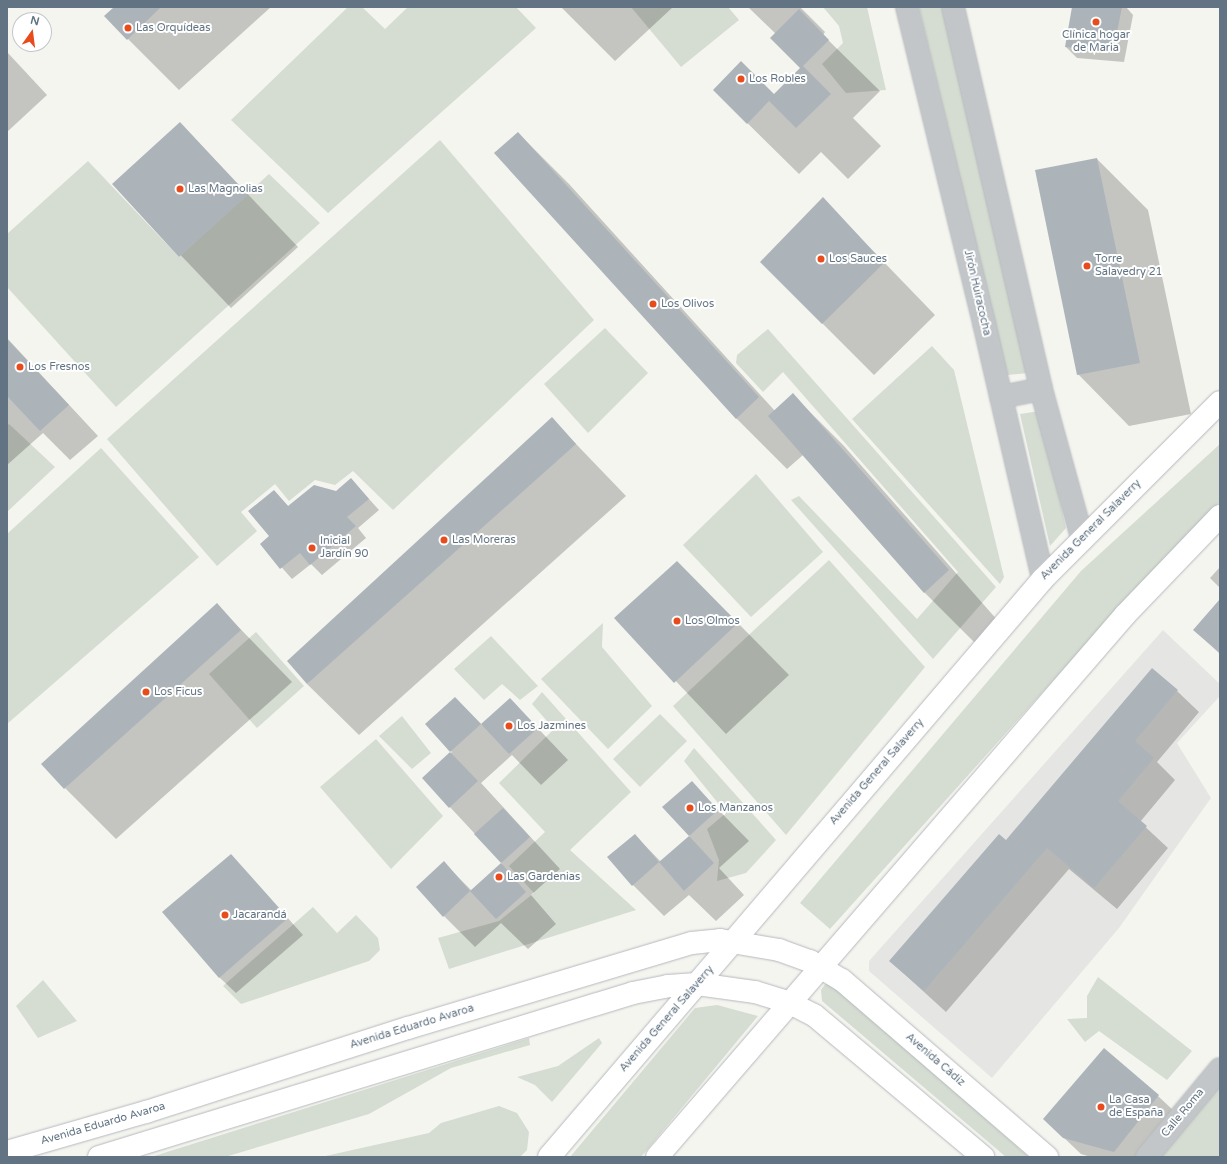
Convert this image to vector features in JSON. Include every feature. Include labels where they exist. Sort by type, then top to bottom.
[{"type":"main road","name":"Avenida General Salaverry","points":[[549,1157],[1043,579],[1082,538],[1220,402]]},
{"type":"main road","points":[[657,1157],[819,966],[1126,615],[1220,516]]},
{"type":"main road","name":"Avenida Eduardo Avaroa","points":[[7,1152],[146,1112],[408,1028],[692,943],[734,941],[779,950],[819,966]]},
{"type":"main road","name":"Avenida Cádiz","points":[[819,966],[852,987],[1047,1157]]},
{"type":"main road","points":[[99,1157],[633,993],[668,986],[698,984],[738,988],[788,1002],[824,1023],[983,1157]]},
{"type":"main road","points":[[408,1028],[417,1060]]},
{"type":"street","name":"Jirón Huiracocha","points":[[907,7],[1043,579]]},
{"type":"street","points":[[953,7],[1041,389],[1082,538]]},
{"type":"street","points":[[1001,398],[1041,389]]},
{"type":"street","name":"Calle Roma","points":[[1147,1157],[1220,1069]]},
{"type":"shaded area","points":[[348,7],[362,7],[385,29],[408,7],[516,7],[536,28],[328,213],[231,120]]},
{"type":"shaded area","points":[[631,7],[728,7],[739,20],[681,67]]},
{"type":"shaded area","points":[[823,7],[867,7],[886,90],[846,93],[822,64],[843,43],[839,26]]},
{"type":"shaded area","points":[[919,7],[942,7],[1028,373],[1007,375]]},
{"type":"shaded area","points":[[440,140],[594,320],[393,510],[353,471],[335,485],[315,480],[289,501],[275,484],[241,512],[257,531],[217,566],[107,439]]},
{"type":"shaded area","points":[[88,161],[179,257],[269,174],[320,223],[116,407],[7,287],[7,234]]},
{"type":"shaded area","points":[[605,328],[648,373],[588,433],[544,384]]},
{"type":"shaded area","points":[[768,329],[996,587],[933,659],[791,500],[799,496],[917,619],[958,572],[783,372],[763,392],[736,363],[737,355]]},
{"type":"shaded area","points":[[932,346],[954,370],[1004,577],[1000,584],[852,419]]},
{"type":"shaded area","points":[[1040,411],[1066,528],[1050,546],[1020,414]]},
{"type":"shaded area","points":[[9,424],[55,467],[7,512],[7,426]]},
{"type":"shaded area","points":[[1220,444],[1220,502],[1120,606],[830,929],[800,903],[1081,571]]},
{"type":"shaded area","points":[[101,448],[199,557],[7,724],[7,534]]},
{"type":"shaded area","points":[[756,474],[823,552],[751,617],[683,545]]},
{"type":"shaded area","points":[[829,560],[925,667],[786,835],[673,706]]},
{"type":"shaded area","points":[[603,623],[602,647],[652,706],[608,749],[541,679]]},
{"type":"shaded area","points":[[1163,630],[1220,684],[1220,696],[1177,743],[1211,798],[1119,928],[992,1078],[869,971],[869,961]]},
{"type":"shaded area","points":[[256,632],[304,686],[257,728],[209,674]]},
{"type":"shaded area","points":[[491,636],[538,686],[520,700],[502,684],[484,700],[454,669]]},
{"type":"shaded area","points":[[542,692],[631,792],[570,850],[636,910],[449,969],[438,938],[499,921],[534,893],[509,866],[545,832],[499,783],[554,729],[532,704]]},
{"type":"shaded area","points":[[660,714],[687,741],[640,787],[613,759]]},
{"type":"shaded area","points":[[402,716],[431,753],[412,769],[379,736]]},
{"type":"shaded area","points":[[376,739],[443,816],[391,869],[320,787]]},
{"type":"shaded area","points":[[694,748],[776,840],[746,873],[717,881],[719,860],[707,829],[726,813],[684,761]]},
{"type":"shaded area","points":[[313,907],[337,933],[356,915],[378,938],[380,950],[369,961],[241,1004],[223,986]]},
{"type":"shaded area","points":[[1098,977],[1192,1051],[1167,1080],[1099,1031],[1085,1042],[1067,1019],[1087,1018],[1087,996]]},
{"type":"shaded area","points":[[43,980],[77,1021],[38,1038],[16,1006]]},
{"type":"shaded area","points":[[826,983],[835,987],[1029,1157],[1006,1157],[822,1001],[821,990]]},
{"type":"shaded area","points":[[717,1005],[758,1016],[641,1157],[570,1157],[695,1008]]},
{"type":"shaded area","points":[[529,1038],[530,1045],[451,1068],[369,1114],[225,1157],[151,1157]]},
{"type":"shaded area","points":[[599,1038],[602,1043],[552,1102],[535,1085],[517,1077],[558,1066]]},
{"type":"shaded area","points":[[1220,1084],[1220,1157],[1160,1157]]},
{"type":"shaded area","points":[[499,1106],[517,1113],[529,1132],[527,1150],[520,1157],[321,1157],[429,1133],[441,1123]]},
{"type":"building","name":"Las Orquídeas","points":[[114,7],[161,7],[127,40],[104,16]]},
{"type":"building","points":[[1072,7],[1122,7],[1113,52],[1065,47]]},
{"type":"building","name":"Los Robles","points":[[799,9],[829,40],[803,66],[831,94],[796,128],[769,101],[747,124],[713,90],[741,61],[774,94],[800,68],[770,38]]},
{"type":"building","name":"Las Magnolias","points":[[180,122],[248,195],[179,257],[112,184]]},
{"type":"building","name":"Los Olivos","points":[[518,132],[759,397],[736,419],[494,153]]},
{"type":"building","name":"Torre Salavedry 21","points":[[1097,158],[1140,363],[1077,375],[1035,170]]},
{"type":"building","name":"Los Sauces","points":[[823,197],[884,263],[822,324],[760,262]]},
{"type":"building","name":"Los Fresnos","points":[[7,339],[69,405],[40,431],[7,396]]},
{"type":"building","points":[[793,393],[949,570],[924,593],[768,416]]},
{"type":"building","name":"Las Moreras","points":[[552,417],[576,444],[307,684],[287,661]]},
{"type":"building","points":[[351,478],[369,499],[347,517],[356,526],[310,565],[300,553],[280,569],[260,544],[269,536],[248,511],[274,490],[288,506],[314,485],[336,491]]},
{"type":"building","name":"Los Olmos","points":[[677,561],[738,623],[674,683],[614,618]]},
{"type":"building","points":[[1220,599],[1220,653],[1193,630]]},
{"type":"building","name":"Los Ficus","points":[[217,603],[241,630],[64,789],[41,764]]},
{"type":"building","points":[[1152,668],[1178,690],[1135,741],[1154,758],[1118,801],[1147,826],[1094,888],[1047,848],[924,991],[889,961],[999,834],[1006,840]]},
{"type":"building","points":[[455,697],[481,724],[450,752],[425,724]]},
{"type":"building","name":"Los Jazmines","points":[[510,698],[538,728],[509,754],[481,724]]},
{"type":"building","points":[[450,752],[478,781],[449,808],[422,778]]},
{"type":"building","name":"Los Manzanos","points":[[692,781],[718,810],[689,836],[662,807]]},
{"type":"building","name":"Las Gardenias","points":[[503,808],[530,837],[501,863],[474,834]]},
{"type":"building","points":[[635,834],[659,862],[632,886],[607,857]]},
{"type":"building","name":"Los Manzanos","points":[[689,836],[714,863],[684,891],[659,862]]},
{"type":"building","name":"Jacarandá","points":[[231,854],[288,918],[219,978],[162,912]]},
{"type":"building","points":[[444,861],[470,891],[443,917],[416,887]]},
{"type":"building","name":"Las Gardenias","points":[[501,863],[526,892],[496,919],[470,891]]},
{"type":"building","name":"La Casa de España","points":[[1104,1048],[1159,1095],[1114,1152],[1063,1138],[1043,1119]]},
{"type":"place","name":"Clínica hogar de Maria","points":[[1096,22]]},
{"type":"place","name":"Las Orquídeas","points":[[128,28]]},
{"type":"place","name":"Los Robles","points":[[741,79]]},
{"type":"place","name":"Las Magnolias","points":[[180,189]]},
{"type":"place","name":"Los Sauces","points":[[821,259]]},
{"type":"place","name":"Torre Salavedry 21","points":[[1087,266]]},
{"type":"place","name":"Los Olivos","points":[[653,304]]},
{"type":"place","name":"Los Fresnos","points":[[20,367]]},
{"type":"place","name":"Las Moreras","points":[[444,540]]},
{"type":"place","name":"Inicial Jardín 90","points":[[312,548]]},
{"type":"place","name":"Los Olmos","points":[[677,621]]},
{"type":"place","name":"Los Ficus","points":[[146,692]]},
{"type":"place","name":"Los Jazmines","points":[[509,726]]},
{"type":"place","name":"Los Manzanos","points":[[690,808]]},
{"type":"place","name":"Las Gardenias","points":[[499,877]]},
{"type":"place","name":"Jacarandá","points":[[225,915]]},
{"type":"place","name":"La Casa de España","points":[[1101,1107]]}]
